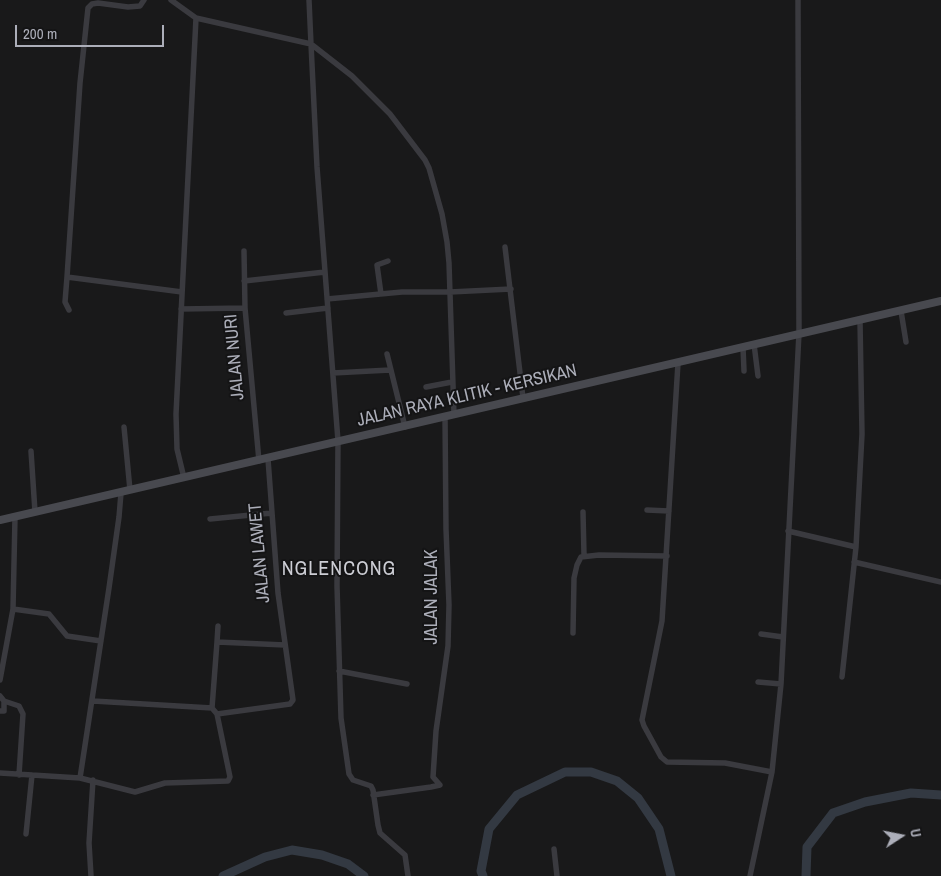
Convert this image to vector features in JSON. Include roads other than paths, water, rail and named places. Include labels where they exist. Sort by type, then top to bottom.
[{"type":"street","points":[[69,310],[65,302],[80,83],[88,8],[94,3],[128,7],[140,6],[144,0]]},
{"type":"street","points":[[171,0],[196,18],[311,44]]},
{"type":"street","points":[[309,0],[325,272],[338,441],[336,509],[341,718],[349,774],[353,780],[371,786],[380,833],[405,855],[408,876]]},
{"type":"street","points":[[750,876],[772,772],[781,684],[799,333],[798,0]]},
{"type":"street","points":[[184,478],[177,449],[176,414],[196,18]]},
{"type":"street","name":"JALAN JALAK","points":[[311,44],[364,87],[390,114],[425,160],[442,214],[449,264],[452,382],[446,529],[449,605],[448,646],[436,731],[433,777],[440,785],[431,788],[374,795]]},
{"type":"street","points":[[505,247],[523,398]]},
{"type":"street","name":"JALAN NURI","points":[[244,251],[245,308],[259,460]]},
{"type":"street","points":[[381,294],[377,264],[388,262]]},
{"type":"street","points":[[244,280],[325,272]]},
{"type":"street","points":[[67,277],[182,292]]},
{"type":"street","points":[[327,299],[381,294],[511,289]]},
{"type":"street","name":"JALAN RAYA KLITIK - KERSIKAN","points":[[0,520],[941,301]]},
{"type":"street","points":[[182,309],[245,308]]},
{"type":"street","points":[[286,313],[328,308]]},
{"type":"street","points":[[901,311],[906,342]]},
{"type":"street","points":[[842,677],[856,547],[862,434],[860,320]]},
{"type":"street","points":[[754,344],[758,376]]},
{"type":"street","points":[[743,347],[744,371]]},
{"type":"street","points":[[387,354],[405,427]]},
{"type":"street","points":[[678,363],[662,621],[642,714],[644,726],[660,758],[667,762],[725,763],[772,772]]},
{"type":"street","points":[[333,372],[390,370]]},
{"type":"street","points":[[426,387],[452,382]]},
{"type":"street","points":[[124,427],[130,490]]},
{"type":"street","points":[[31,452],[35,512]]},
{"type":"street","name":"JALAN LAWET","points":[[217,714],[292,702],[293,700],[278,592],[268,459]]},
{"type":"street","points":[[80,778],[93,701],[121,493]]},
{"type":"street","points":[[647,510],[669,511]]},
{"type":"street","points":[[583,512],[584,555]]},
{"type":"street","points":[[210,519],[272,514]]},
{"type":"street","points":[[0,680],[13,609],[15,517]]},
{"type":"street","points":[[788,531],[856,547]]},
{"type":"street","points":[[573,633],[574,578],[578,561],[584,555],[667,556]]},
{"type":"street","points":[[854,562],[941,582]]},
{"type":"street","points":[[13,609],[50,614],[70,637],[101,641]]},
{"type":"street","points":[[0,773],[80,778],[135,792],[165,783],[228,782],[230,777],[217,714],[212,708],[218,626]]},
{"type":"street","points":[[761,634],[783,637]]},
{"type":"street","points":[[217,642],[285,645]]},
{"type":"street","points":[[339,671],[408,684]]},
{"type":"street","points":[[758,682],[781,684]]},
{"type":"street","points":[[0,696],[4,701],[19,706],[23,714],[19,775]]},
{"type":"street","points":[[0,711],[4,712],[4,701]]},
{"type":"street","points":[[93,701],[212,708]]},
{"type":"street","points":[[26,834],[32,775]]},
{"type":"street","points":[[91,876],[89,843],[93,780]]},
{"type":"street","points":[[554,849],[557,876]]},
{"type":"waterway","points":[[483,876],[481,871],[489,829],[517,795],[565,772],[591,772],[617,781],[638,798],[659,829],[671,876]]},
{"type":"waterway","points":[[806,876],[807,847],[833,813],[865,802],[911,793],[941,795]]},
{"type":"waterway","points":[[223,876],[265,857],[292,850],[322,855],[348,864],[364,876]]},
{"type":"district","name":"NGLENCONG","points":[[339,570]]}]
